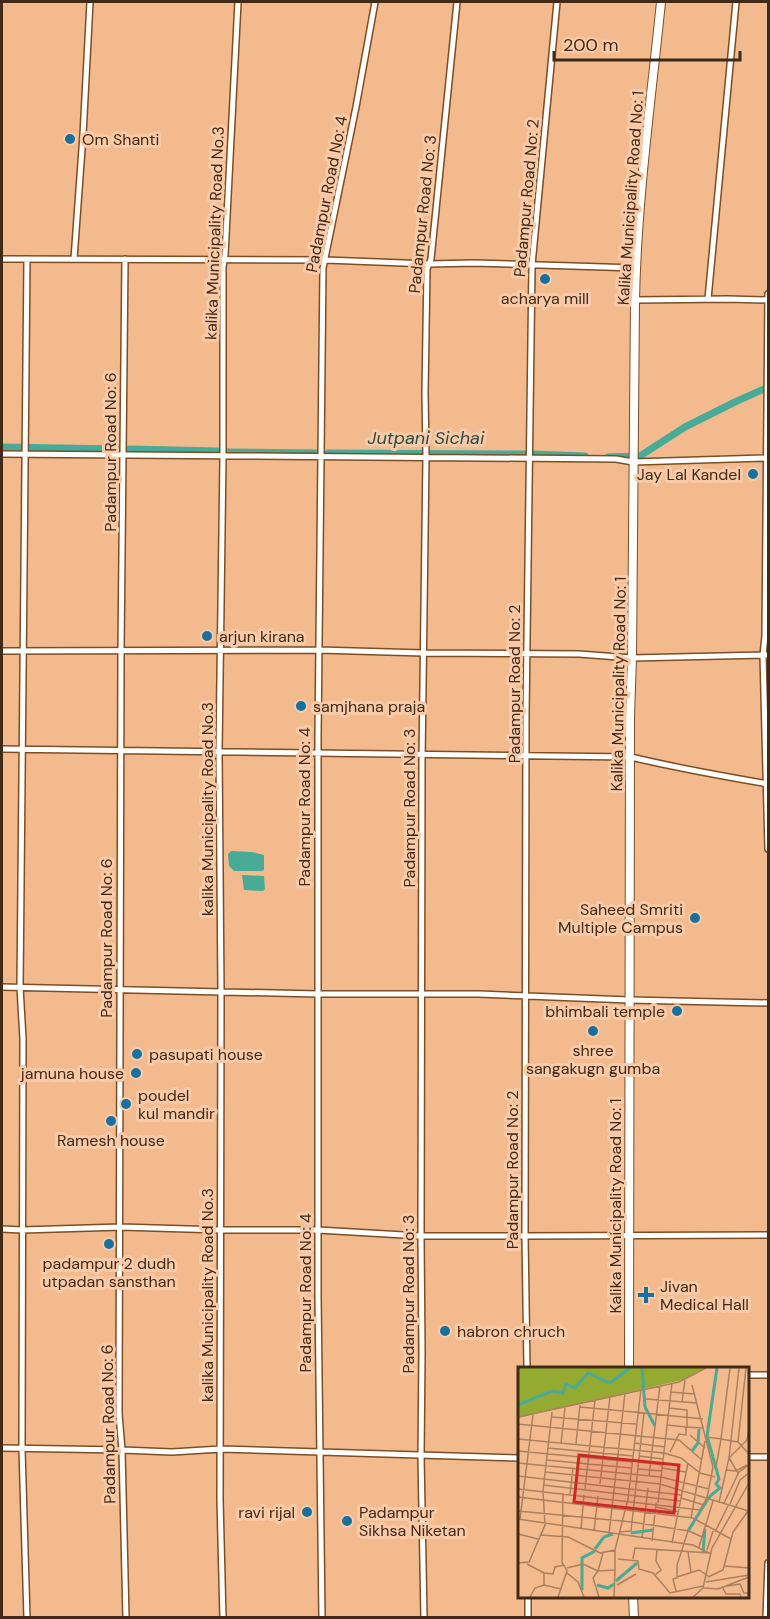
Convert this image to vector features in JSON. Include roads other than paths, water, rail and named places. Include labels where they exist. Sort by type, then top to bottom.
[{"type":"street","points":[[74,259],[90,2]]},
{"type":"street","name":"kalika Municipality Road No.3","points":[[223,1617],[220,1500],[219,752],[223,267],[238,2]]},
{"type":"street","name":"Padampur Road No: 4","points":[[322,1617],[318,1230],[318,753],[323,268],[375,2]]},
{"type":"street","name":"Padampur Road No: 3","points":[[424,1617],[421,1456],[421,994],[427,269],[433,248],[457,2]]},
{"type":"street","name":"Padampur Road No: 2","points":[[527,1367],[526,756],[532,265],[557,2]]},
{"type":"street","name":"Kalika Municipality Road No: 1","points":[[629,1367],[630,757],[635,300],[642,191],[661,2]]},
{"type":"street","points":[[708,299],[736,2]]},
{"type":"street","points":[[2,259],[326,260],[636,268]]},
{"type":"street","points":[[27,259],[20,987],[22,1449],[27,1617]]},
{"type":"street","name":"Padampur Road No: 6","points":[[126,259],[121,650],[119,1414],[126,1617]]},
{"type":"street","points":[[768,294],[765,636],[768,849]]},
{"type":"street","points":[[635,300],[768,300]]},
{"type":"street","points":[[2,454],[616,459],[633,462],[767,458]]},
{"type":"street","points":[[2,651],[319,650],[579,654],[632,658],[766,655]]},
{"type":"street","points":[[2,749],[630,757],[676,768],[767,784]]},
{"type":"street","points":[[2,987],[318,994],[526,995],[768,1003]]},
{"type":"street","points":[[2,1229],[121,1227],[318,1230],[421,1236],[768,1235]]},
{"type":"street","points":[[749,1375],[768,1375]]},
{"type":"street","points":[[2,1448],[172,1452],[221,1449],[518,1458]]},
{"type":"street","points":[[749,1457],[768,1457]]},
{"type":"street","points":[[766,1617],[768,1563]]},
{"type":"street","points":[[528,1598],[528,1617]]},
{"type":"street","points":[[633,1598],[634,1617]]},
{"type":"water","points":[[231,851],[264,855],[264,870],[234,871],[229,866],[228,854]]},
{"type":"water","points":[[242,875],[264,876],[265,889],[263,891],[244,890]]},
{"type":"waterway","name":"Jutpani Sichai","points":[[608,457],[640,456],[685,427],[764,389]]},
{"type":"waterway","name":"Jutpani Sichai","points":[[2,447],[120,449]]},
{"type":"waterway","name":"Jutpani Sichai","points":[[129,449],[218,451]]},
{"type":"waterway","name":"Jutpani Sichai","points":[[225,452],[318,453]]},
{"type":"waterway","name":"Jutpani Sichai","points":[[328,453],[524,454]]},
{"type":"waterway","name":"Jutpani Sichai","points":[[533,454],[585,456]]},
{"type":"place","name":"Om Shanti","points":[[70,139]]},
{"type":"place","name":"acharya mill","points":[[545,279]]},
{"type":"place","name":"Jay Lal Kandel","points":[[753,474]]},
{"type":"place","name":"arjun kirana","points":[[207,636]]},
{"type":"place","name":"samjhana praja","points":[[301,706]]},
{"type":"place","name":"Saheed Smriti Multiple Campus","points":[[695,918]]},
{"type":"place","name":"bhimbali temple","points":[[677,1011]]},
{"type":"place","name":"shree sangakugn gumba","points":[[593,1031]]},
{"type":"place","name":"pasupati house","points":[[137,1054]]},
{"type":"place","name":"jamuna house","points":[[136,1073]]},
{"type":"place","name":"poudel kul mandir","points":[[126,1104]]},
{"type":"place","name":"Ramesh house","points":[[111,1121]]},
{"type":"place","name":"padampur 2 dudh utpadan sansthan","points":[[109,1244]]},
{"type":"place","name":"Jivan Medical Hall","points":[[646,1295]]},
{"type":"place","name":"habron chruch","points":[[445,1331]]},
{"type":"place","name":"ravi rijal","points":[[307,1512]]},
{"type":"place","name":"Padampur Sikhsa Niketan","points":[[347,1521]]}]
